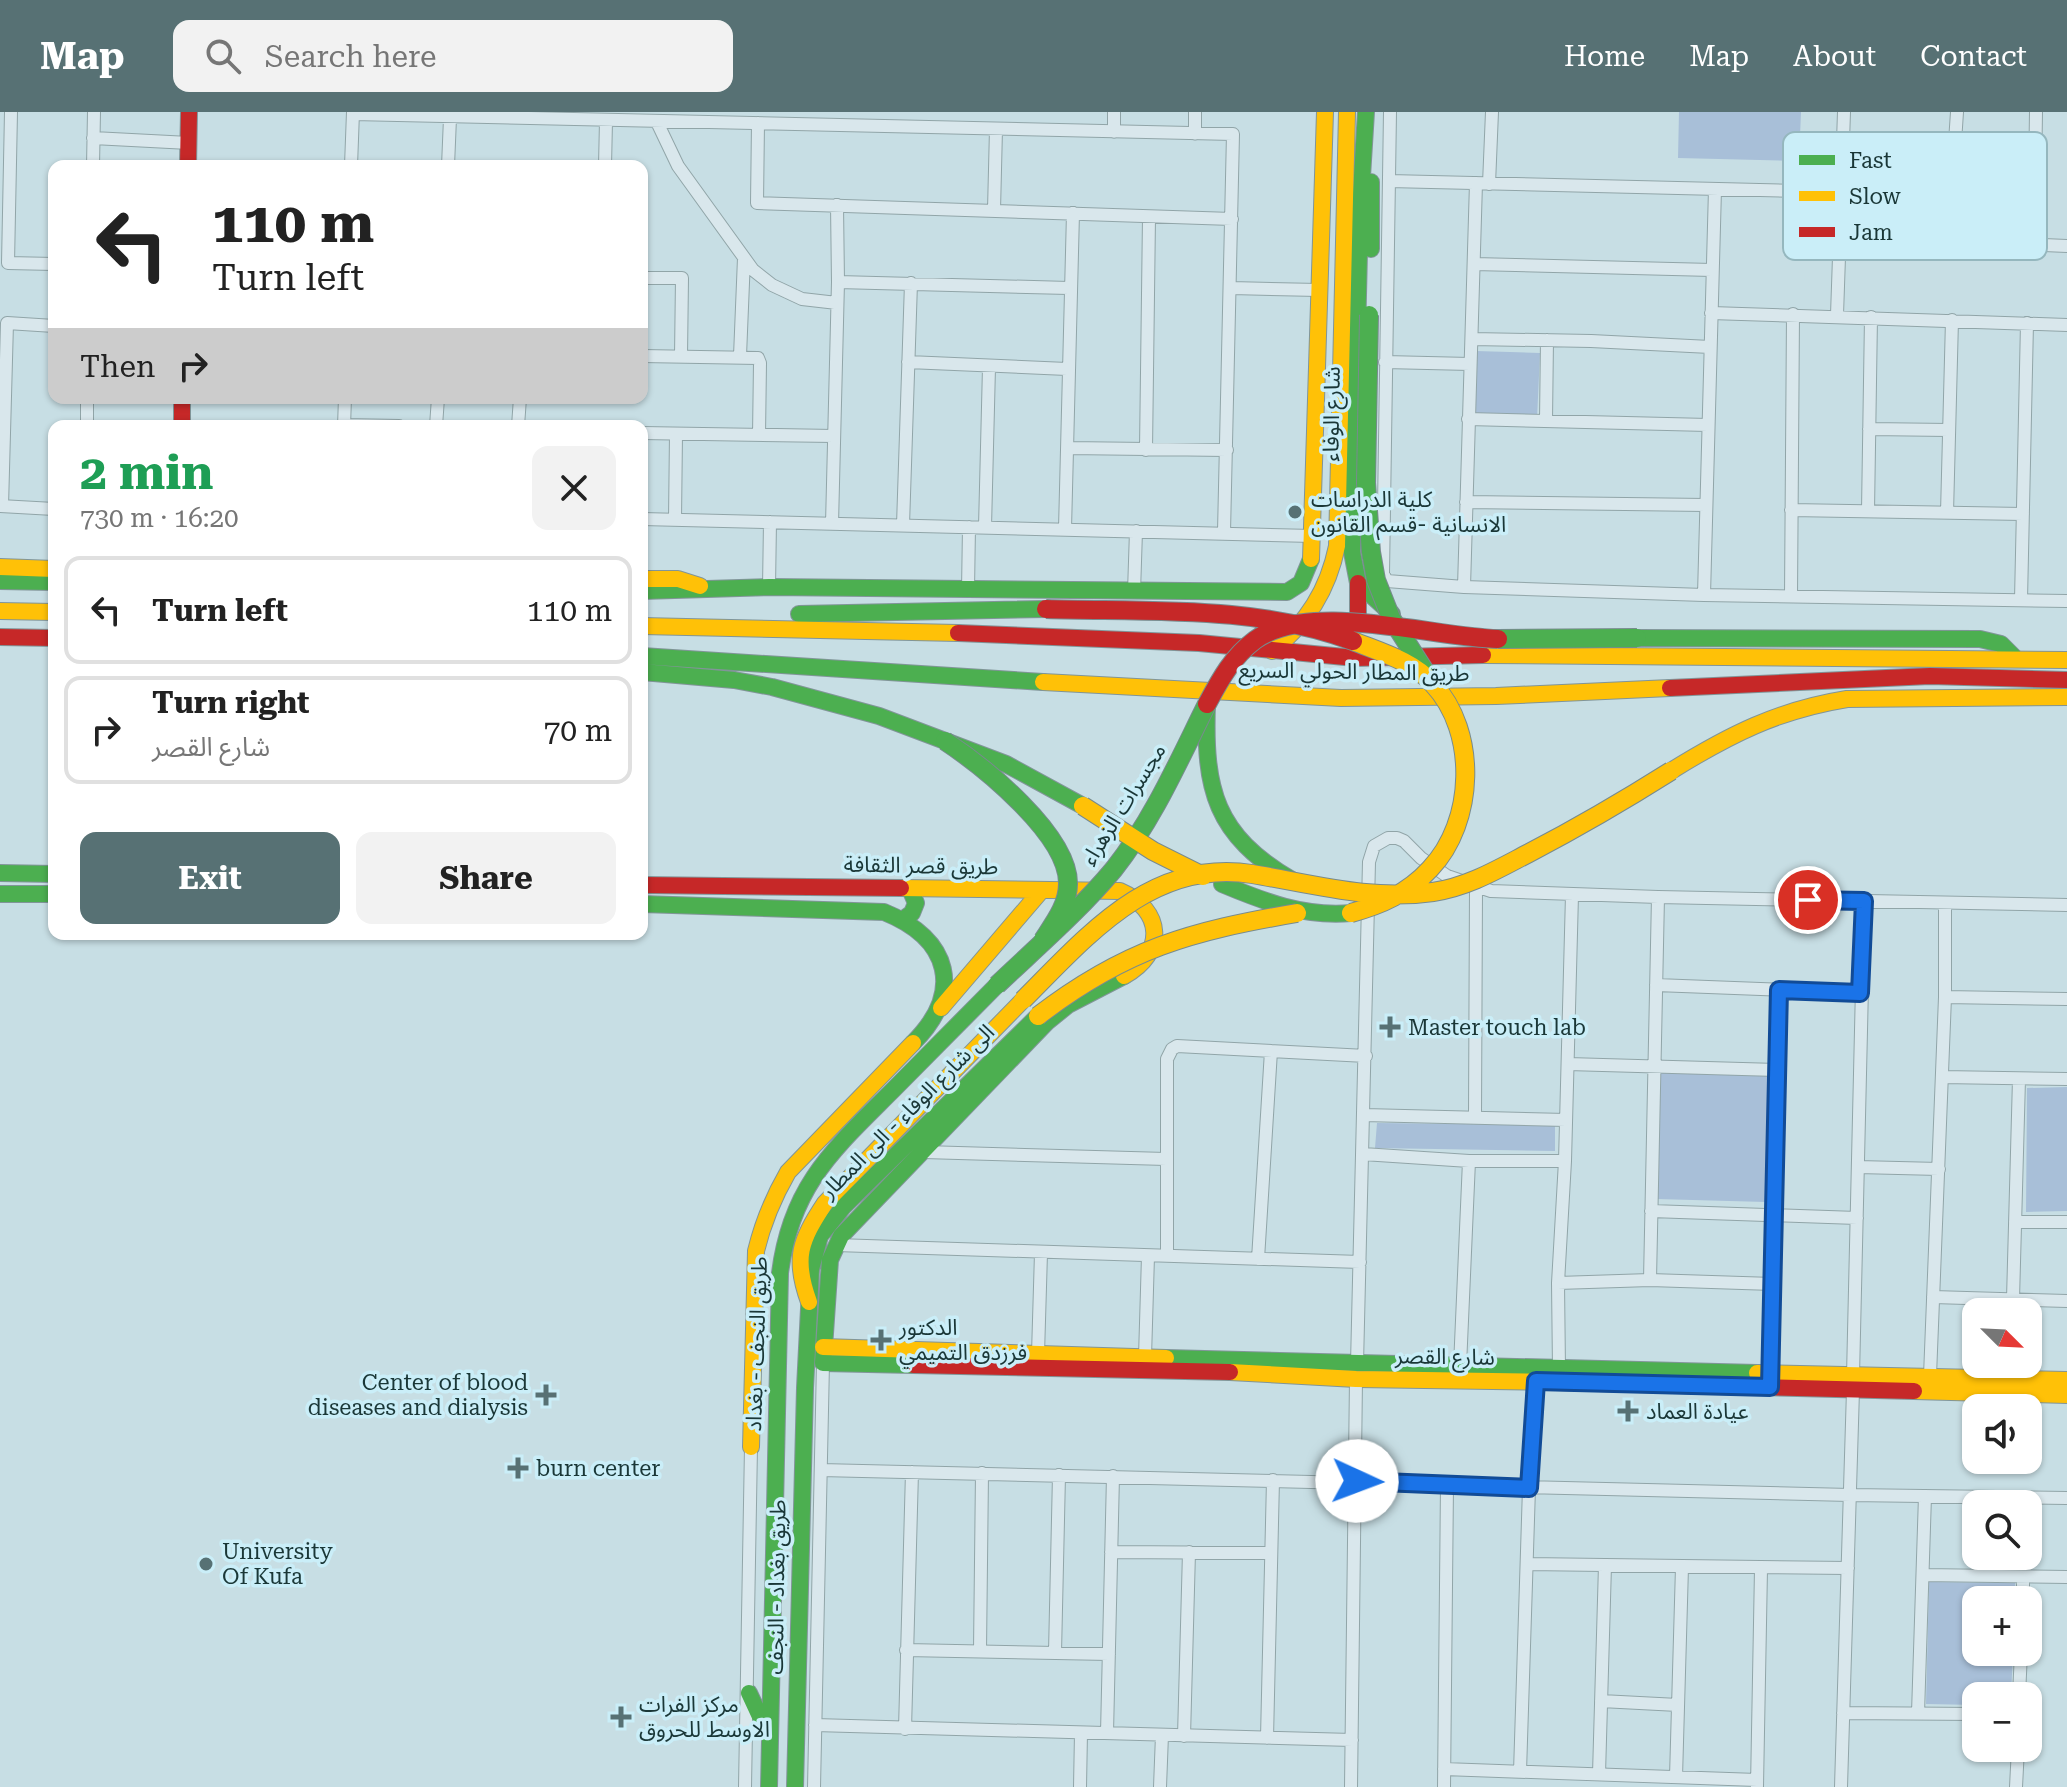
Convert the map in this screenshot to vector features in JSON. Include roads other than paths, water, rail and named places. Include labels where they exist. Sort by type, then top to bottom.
[{"type":"main road","points":[[188,160],[189,112]]},
{"type":"main road","points":[[648,591],[769,587],[1287,592],[1298,588],[1309,571],[1313,536],[1325,112]]},
{"type":"main road","points":[[1288,624],[1312,597],[1324,569],[1337,112]]},
{"type":"main road","name":"شارع الوفاء","points":[[1347,112],[1338,533],[1328,585],[1318,609],[1327,629],[1341,633],[1358,620],[1353,537],[1360,209],[1366,112]]},
{"type":"main road","points":[[648,672],[695,675],[772,687],[879,716],[979,752],[1033,776],[1153,851],[1190,870],[1297,913],[1333,915],[1383,904],[1412,887],[1442,855],[1457,824],[1465,773],[1455,722],[1391,618],[1376,580],[1366,483],[1373,193],[1364,161]]},
{"type":"main road","points":[[0,567],[48,569]]},
{"type":"main road","points":[[648,579],[678,579],[701,587]]},
{"type":"main road","points":[[0,581],[48,582]]},
{"type":"main road","points":[[1358,583],[1406,625],[1466,658]]},
{"type":"main road","name":"شارع الوفاء","points":[[1272,651],[1296,631],[1328,585]]},
{"type":"main road","points":[[648,618],[1046,609],[1242,617],[1349,639],[1402,662],[1434,685]]},
{"type":"main road","points":[[0,611],[48,612]]},
{"type":"main road","points":[[1288,624],[1338,620],[1464,638],[1505,639],[1980,639],[2001,644],[2016,659]]},
{"type":"main road","name":"مجسرات الزهراء","points":[[997,985],[1088,899],[1116,866],[1157,803],[1222,673],[1253,642],[1288,624]]},
{"type":"main road","name":"طريق المطار الحولي السريع","points":[[648,626],[1055,635],[1199,643],[1355,658],[1554,654],[2067,660]]},
{"type":"main road","points":[[0,637],[48,638]]},
{"type":"main road","name":"طريق المطار الحولي السريع","points":[[648,656],[1341,698],[1496,696],[1930,676],[2067,680]]},
{"type":"main road","points":[[809,1302],[797,1262],[808,1231],[825,1203],[1023,1000],[1117,909],[1163,884],[1216,871],[1246,873],[1353,895],[1419,895],[1486,877],[1617,805],[1751,724],[1790,709],[1847,699],[2067,697]]},
{"type":"main road","points":[[1207,704],[1207,763],[1213,794],[1224,822],[1254,855],[1274,871],[1304,886]]},
{"type":"main road","points":[[945,741],[970,757],[997,781],[1053,839],[1063,856],[1068,879],[1064,907],[1059,920],[1043,940]]},
{"type":"main road","points":[[0,873],[48,874]]},
{"type":"main road","name":"طريق قصر الثقافة","points":[[648,885],[1109,890],[1131,894],[1140,900],[1153,918],[1156,929],[1152,951],[1138,968],[1068,1005],[1047,1022],[836,1245]]},
{"type":"main road","points":[[904,919],[912,913],[916,903],[910,889]]},
{"type":"main road","points":[[751,1447],[756,1251],[774,1196],[788,1172],[807,1150],[925,1031],[939,1010],[1041,891]]},
{"type":"main road","points":[[0,894],[48,894]]},
{"type":"main road","points":[[648,904],[870,911],[904,919],[921,931],[938,955],[944,982],[939,1010]]},
{"type":"main road","name":"الى شارع الوفاء - الى المطار","points":[[805,1388],[811,1269],[816,1247],[831,1220],[1038,1016],[1083,981],[1147,948],[1214,927],[1297,913]]},
{"type":"main road","name":"طريق النجف - بغداد","points":[[769,1787],[780,1273],[791,1218],[807,1184],[829,1154],[997,985]]},
{"type":"main road","points":[[823,1355],[830,1260],[836,1245]]},
{"type":"main road","name":"شارع القصر","points":[[823,1355],[1038,1354],[1145,1357],[1200,1365]]},
{"type":"main road","name":"شارع القصر","points":[[823,1355],[1238,1366],[1536,1381],[1644,1377],[1770,1380],[2067,1395]]},
{"type":"main road","name":"شارع القصر","points":[[1356,1371],[1460,1366],[1559,1369],[1644,1377]]},
{"type":"main road","name":"شارع القصر","points":[[1853,1383],[1930,1376],[2067,1380]]},
{"type":"main road","name":"طريق بغداد - النجف","points":[[795,1787],[812,1490],[805,1388]]},
{"type":"main road","points":[[749,1693],[770,1738]]},
{"type":"street","points":[[11,112],[5,182],[8,263],[48,264]]},
{"type":"street","points":[[93,160],[94,112]]},
{"type":"street","points":[[878,112],[878,127]]},
{"type":"street","points":[[1114,112],[1114,132]]},
{"type":"street","points":[[1195,112],[1195,134]]},
{"type":"street","points":[[1390,112],[1385,362],[1384,578],[1387,581],[1464,587],[1704,595],[2067,601]]},
{"type":"street","points":[[1464,587],[1474,264],[1492,112]]},
{"type":"street","points":[[1843,132],[1844,112]]},
{"type":"street","points":[[1956,132],[1957,112]]},
{"type":"street","points":[[2036,112],[2036,132]]},
{"type":"street","points":[[351,160],[353,113],[450,118],[1233,134],[1224,532]]},
{"type":"street","points":[[448,160],[450,118]]},
{"type":"street","points":[[605,160],[606,121]]},
{"type":"street","points":[[657,122],[678,166],[744,258],[762,277],[802,299],[837,303]]},
{"type":"street","points":[[758,123],[757,203],[1232,219]]},
{"type":"street","points":[[994,210],[996,129]]},
{"type":"street","points":[[93,138],[189,143]]},
{"type":"street","points":[[1389,181],[1783,191]]},
{"type":"street","points":[[1704,595],[1715,189]]},
{"type":"street","points":[[832,524],[837,205]]},
{"type":"street","points":[[1065,529],[1073,213]]},
{"type":"street","points":[[1146,450],[1149,217]]},
{"type":"street","points":[[2047,245],[2067,246]]},
{"type":"street","points":[[740,356],[744,258]]},
{"type":"street","points":[[1837,315],[1839,260]]},
{"type":"street","points":[[1474,264],[1712,270]]},
{"type":"street","points":[[648,278],[682,278],[681,356]]},
{"type":"street","points":[[838,282],[1069,288]]},
{"type":"street","points":[[903,525],[911,283]]},
{"type":"street","points":[[1231,288],[1319,290]]},
{"type":"street","points":[[1711,313],[2067,325]]},
{"type":"street","points":[[1791,596],[1793,314]]},
{"type":"street","points":[[1868,511],[1871,317]]},
{"type":"street","points":[[1947,513],[1952,320]]},
{"type":"street","points":[[48,326],[7,323],[1,506],[48,509]]},
{"type":"street","points":[[2021,600],[2027,323]]},
{"type":"street","points":[[1472,339],[1710,347]]},
{"type":"street","points":[[1546,420],[1547,340]]},
{"type":"street","points":[[648,356],[755,357],[760,363],[759,435]]},
{"type":"street","points":[[908,362],[1067,369]]},
{"type":"street","points":[[1385,362],[1470,364]]},
{"type":"street","points":[[985,527],[989,367]]},
{"type":"street","points":[[1468,419],[1708,425]]},
{"type":"street","points":[[1869,429],[1949,430]]},
{"type":"street","points":[[648,433],[834,436]]},
{"type":"street","points":[[675,520],[676,434]]},
{"type":"street","points":[[1068,448],[1227,450]]},
{"type":"street","points":[[1466,502],[1706,505]]},
{"type":"street","points":[[1791,510],[2023,514]]},
{"type":"street","points":[[648,519],[1313,536]]},
{"type":"street","points":[[769,587],[770,522]]},
{"type":"street","points":[[968,590],[969,527]]},
{"type":"street","points":[[1134,592],[1136,531]]},
{"type":"street","points":[[1351,1787],[1356,1371],[1369,862],[1374,846],[1388,838],[1404,841],[1433,868],[1476,888],[1572,895],[2067,905]]},
{"type":"street","points":[[1475,1118],[1476,888]]},
{"type":"street","points":[[1559,1369],[1558,1283],[1565,1161],[1572,895]]},
{"type":"street","points":[[1650,1280],[1658,897]]},
{"type":"street","points":[[1841,1787],[1864,901]]},
{"type":"street","points":[[1930,1376],[1945,997],[1945,903]]},
{"type":"street","points":[[1656,985],[1860,993]]},
{"type":"street","points":[[1770,1380],[1779,990]]},
{"type":"street","points":[[1945,997],[2067,999]]},
{"type":"street","points":[[1167,1256],[1167,1059],[1172,1049],[1177,1046],[1366,1056]]},
{"type":"street","points":[[1258,1259],[1271,1051]]},
{"type":"street","points":[[1568,1064],[1777,1070]]},
{"type":"street","points":[[1942,1077],[2067,1079]]},
{"type":"street","points":[[2013,1298],[2019,1079]]},
{"type":"street","points":[[1364,1115],[1566,1120]]},
{"type":"street","points":[[924,1152],[1166,1159]]},
{"type":"street","points":[[1363,1154],[1469,1161],[1565,1161]]},
{"type":"street","points":[[1460,1366],[1469,1161]]},
{"type":"street","points":[[1858,1167],[1939,1169]]},
{"type":"street","points":[[1651,1211],[1857,1218]]},
{"type":"street","points":[[2015,1222],[2067,1222]]},
{"type":"street","points":[[836,1245],[1360,1262]]},
{"type":"street","points":[[1038,1354],[1041,1253]]},
{"type":"street","points":[[1145,1357],[1148,1256]]},
{"type":"street","points":[[1558,1283],[1650,1280],[1773,1284]]},
{"type":"street","points":[[1933,1297],[1973,1298]]},
{"type":"street","points":[[2042,1300],[2067,1301]]},
{"type":"street","points":[[814,1787],[812,1490],[821,1470],[823,1355]]},
{"type":"street","points":[[1520,1772],[1529,1488],[1536,1381]]},
{"type":"street","points":[[745,1787],[751,1447]]},
{"type":"street","points":[[821,1470],[2067,1498]]},
{"type":"street","points":[[905,1729],[912,1472]]},
{"type":"street","points":[[980,1651],[982,1473]]},
{"type":"street","points":[[1055,1653],[1059,1475]]},
{"type":"street","points":[[1107,1733],[1113,1476]]},
{"type":"street","points":[[1267,1738],[1273,1480]]},
{"type":"street","points":[[1444,1787],[1447,1485]]},
{"type":"street","points":[[1918,1713],[1925,1496]]},
{"type":"street","points":[[1111,1552],[1271,1553]]},
{"type":"street","points":[[1184,1736],[1189,1552]]},
{"type":"street","points":[[1527,1564],[1848,1568]]},
{"type":"street","points":[[1599,1774],[1605,1565]]},
{"type":"street","points":[[1676,1777],[1682,1567]]},
{"type":"street","points":[[1444,1769],[1757,1783],[1761,1569]]},
{"type":"street","points":[[1923,1575],[2067,1577]]},
{"type":"street","points":[[2023,1577],[2023,1586]]},
{"type":"street","points":[[906,1650],[1109,1654]]},
{"type":"street","points":[[1601,1701],[1678,1705]]},
{"type":"street","points":[[1843,1713],[1962,1714]]},
{"type":"street","points":[[815,1725],[1352,1740]]},
{"type":"street","points":[[1080,1787],[1081,1733]]},
{"type":"street","points":[[1160,1787],[1162,1735]]},
{"type":"street","points":[[2016,1787],[2017,1762]]},
{"type":"place","name":"كلية الدراسات الانسانية -قسم القانون","points":[[1295,512]]},
{"type":"place","name":"Master touch lab","points":[[1390,1027]]},
{"type":"place","name":"الدكتور فرزدق التميمي","points":[[881,1340]]},
{"type":"place","name":"Center of blood diseases and dialysis","points":[[546,1395]]},
{"type":"place","name":"عيادة العماد","points":[[1628,1411]]},
{"type":"place","name":"burn center","points":[[518,1468]]},
{"type":"place","name":"University Of Kufa","points":[[206,1564]]},
{"type":"place","name":"مركز الفرات الاوسط للحروق","points":[[621,1717]]}]
